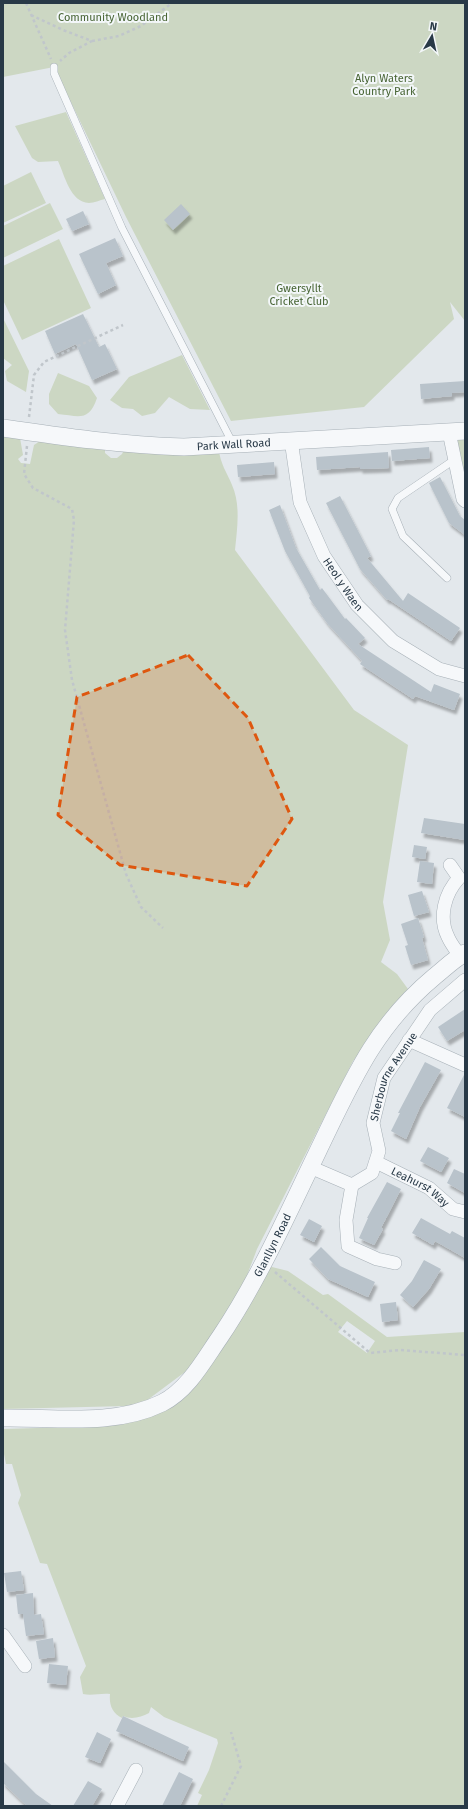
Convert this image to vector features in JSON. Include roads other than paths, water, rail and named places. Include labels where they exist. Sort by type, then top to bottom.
[{"type":"street","name":"Park Wall Road","points":[[3,428],[98,442],[140,446],[184,447],[457,431]]},
{"type":"street","points":[[457,431],[454,460],[463,499],[465,501]]},
{"type":"street","name":"Heol y Waen","points":[[292,440],[300,502],[324,556],[357,605],[393,641],[439,669],[465,676]]},
{"type":"street","points":[[450,865],[462,878],[452,886],[446,897],[444,910],[445,926],[448,936],[463,954]]},
{"type":"street","name":"Glanllyn Road","points":[[3,1418],[79,1419],[119,1416],[144,1410],[163,1402],[182,1388],[197,1371],[243,1303],[359,1067],[385,1026],[416,993],[463,954]]},
{"type":"street","name":"Sherbourne Avenue","points":[[376,1162],[379,1151],[373,1123],[384,1078],[430,1010],[465,980]]},
{"type":"street","points":[[409,1040],[465,1066]]},
{"type":"street","points":[[376,1162],[372,1173],[352,1185],[346,1220],[348,1246],[377,1259],[395,1263]]},
{"type":"street","name":"Leahurst Way","points":[[376,1162],[429,1188],[453,1209],[465,1212]]},
{"type":"street","points":[[310,1167],[352,1185]]},
{"type":"street","points":[[3,1635],[25,1666]]},
{"type":"street","points":[[117,1806],[136,1770]]},
{"type":"lane","points":[[54,67],[54,72],[122,228],[233,444]]},
{"type":"lane","points":[[447,578],[403,536],[392,509],[398,498],[454,460]]},
{"type":"park label","name":"Community Woodland","points":[[113,17]]},
{"type":"park label","name":"Alyn Waters Country Park","points":[[384,84]]},
{"type":"park label","name":"Gwersyllt Cricket Club","points":[[299,294]]}]
